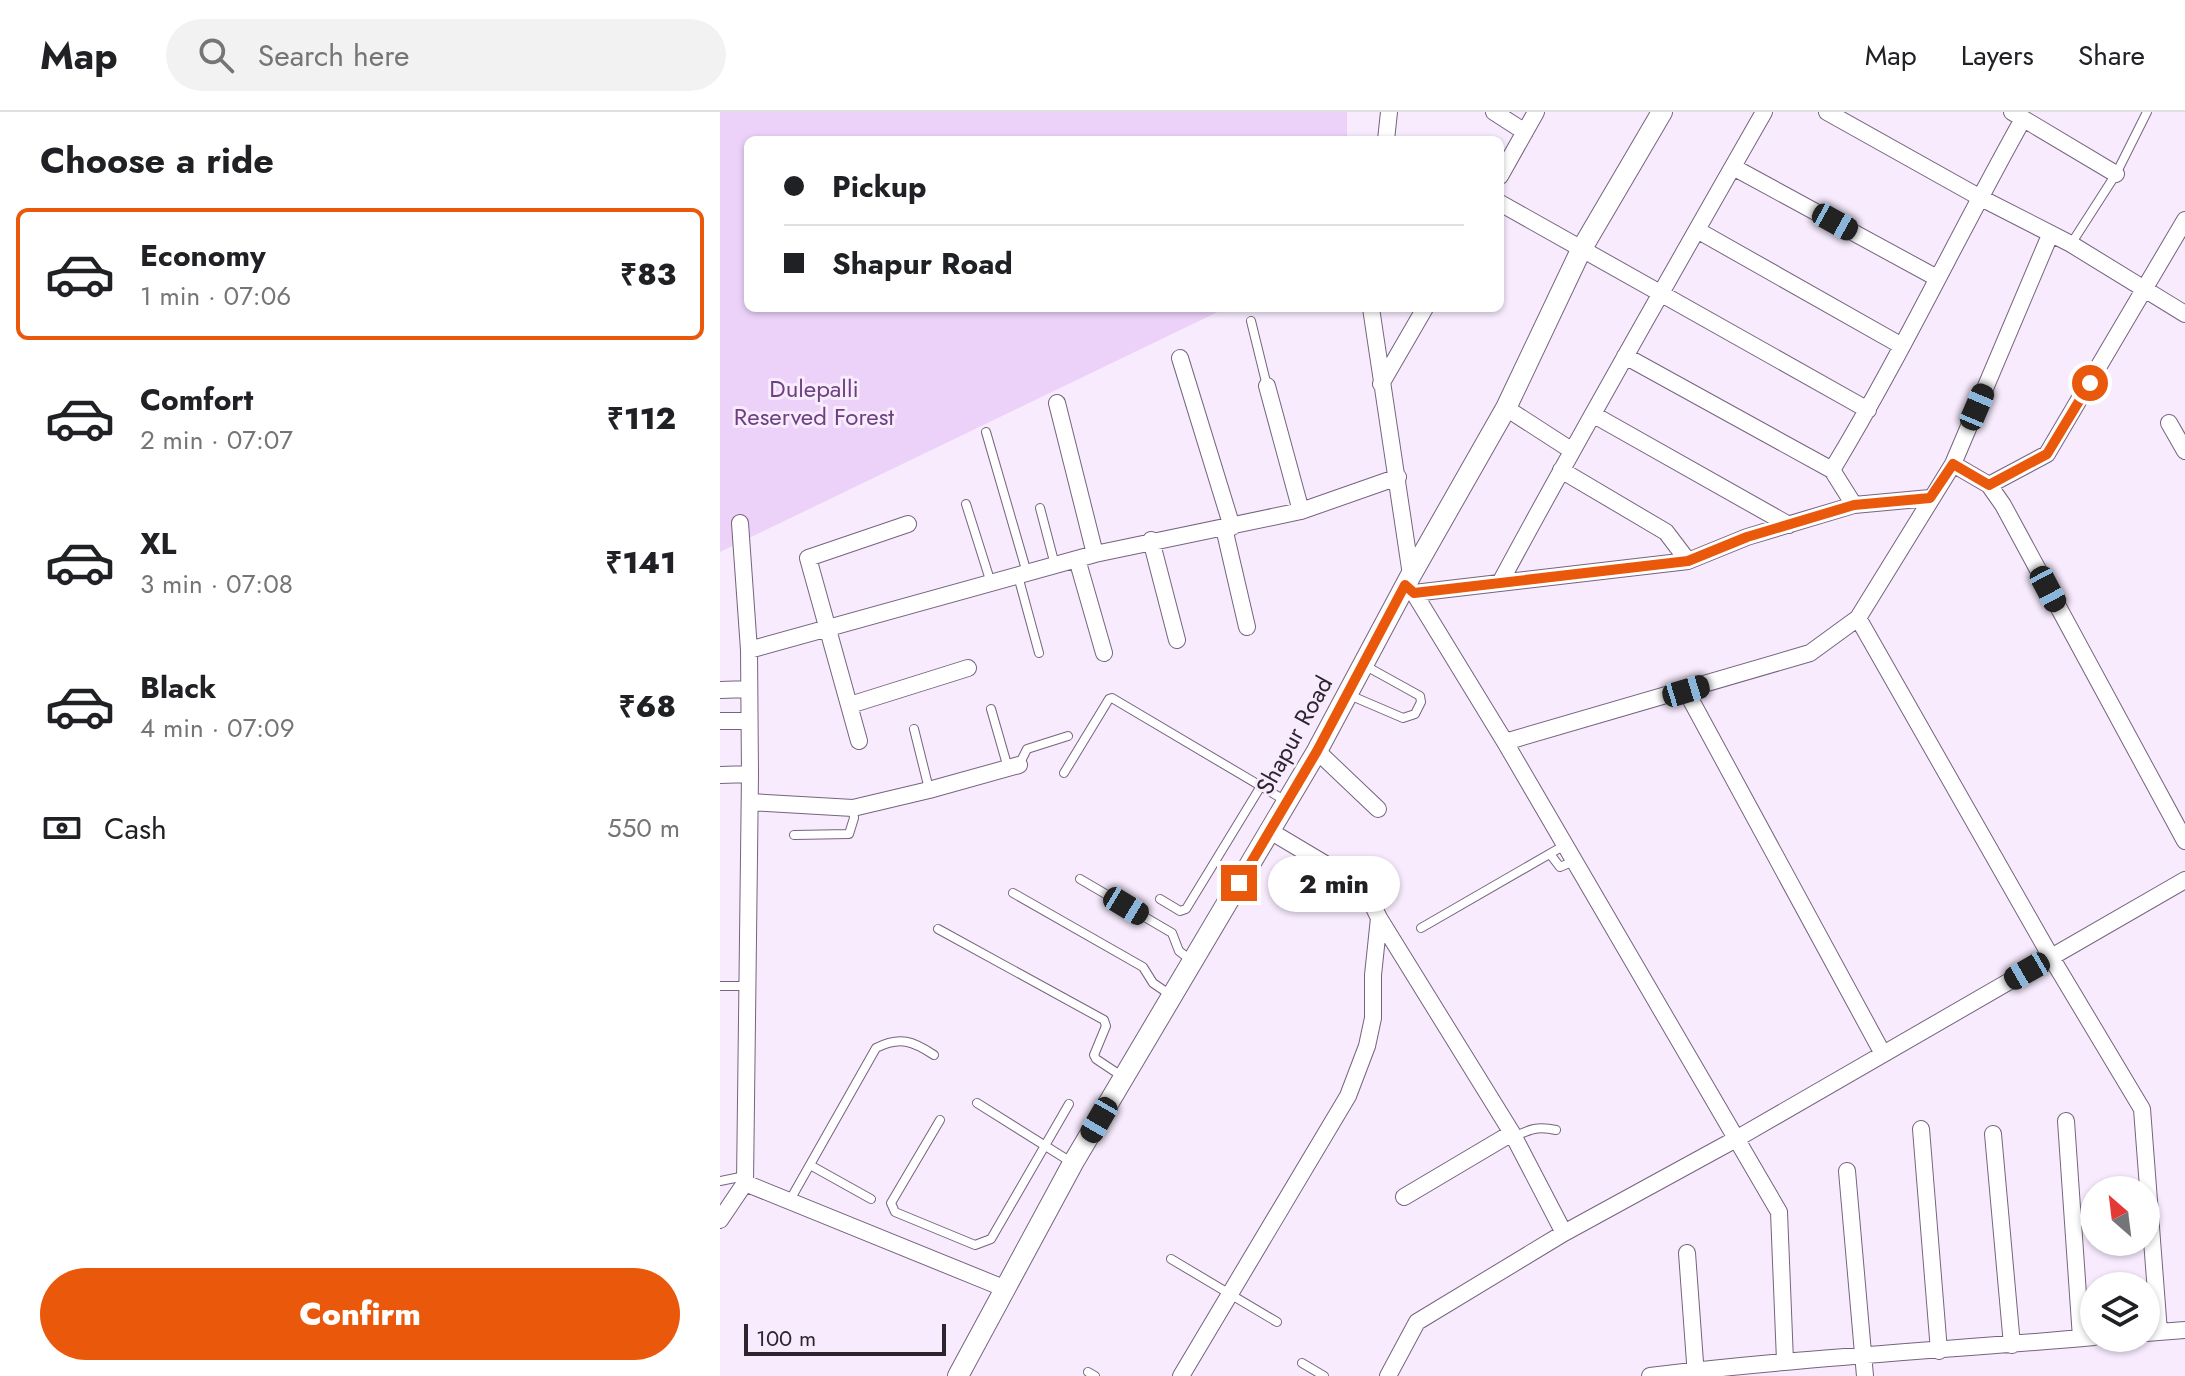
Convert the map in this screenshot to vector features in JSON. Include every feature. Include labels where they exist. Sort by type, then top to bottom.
[{"type":"street","points":[[1389,112],[1390,136]]},
{"type":"street","points":[[1494,112],[1525,132]]},
{"type":"street","points":[[1504,169],[1536,112]]},
{"type":"street","name":"Shapur Road","points":[[958,1376],[1073,1163],[1317,751],[1346,693],[1410,584],[1506,408],[1581,250],[1662,112]]},
{"type":"street","points":[[1501,581],[1571,450],[1594,415],[1764,112]]},
{"type":"street","points":[[1827,112],[1979,197],[2071,244],[2185,314]]},
{"type":"street","points":[[1832,470],[1902,346],[2018,115],[2116,174]]},
{"type":"street","points":[[1733,167],[1937,278]]},
{"type":"street","points":[[1504,205],[1868,410]]},
{"type":"street","points":[[1989,485],[2047,454],[2185,220]]},
{"type":"street","points":[[1697,230],[1902,346]]},
{"type":"street","points":[[1505,742],[1810,653],[1858,618],[1953,464],[2050,235]]},
{"type":"street","points":[[1372,312],[1398,477],[1410,584],[1505,742],[1558,850],[1574,861],[1779,1212],[1785,1361]]},
{"type":"street","points":[[1381,384],[1423,312]]},
{"type":"street","points":[[1625,356],[1832,470],[1854,505]]},
{"type":"street","points":[[1180,358],[1228,527],[1247,627]]},
{"type":"street","points":[[1267,386],[1301,511]]},
{"type":"street","points":[[1057,403],[1095,554]]},
{"type":"street","points":[[1506,408],[1571,450]]},
{"type":"street","points":[[1594,415],[1789,525]]},
{"type":"street","points":[[2169,423],[2185,451]]},
{"type":"street","points":[[1953,464],[1989,485],[2003,505],[2185,841]]},
{"type":"street","points":[[1561,470],[1666,532],[1688,561]]},
{"type":"street","points":[[749,650],[1095,554],[1301,511],[1398,477]]},
{"type":"street","points":[[1410,584],[1501,581],[1688,561],[1747,537],[1854,505],[1930,498]]},
{"type":"street","points":[[720,1220],[745,1180],[750,774],[749,650],[740,523]]},
{"type":"street","points":[[859,741],[808,558],[908,524]]},
{"type":"street","points":[[1151,540],[1177,640]]},
{"type":"street","points":[[1077,559],[1104,653]]},
{"type":"street","points":[[1858,618],[2051,957],[2142,1109],[2149,1272]]},
{"type":"street","points":[[850,705],[968,668]]},
{"type":"street","points":[[720,690],[749,689]]},
{"type":"street","points":[[1686,691],[1883,1054]]},
{"type":"street","points":[[720,721],[749,721]]},
{"type":"street","points":[[1317,751],[1378,809]]},
{"type":"street","points":[[750,802],[853,808],[1013,766]]},
{"type":"street","points":[[720,775],[750,774]]},
{"type":"street","points":[[1270,831],[1364,887],[1379,918],[1513,1135],[1564,1233]]},
{"type":"street","points":[[1388,1376],[1417,1322],[1564,1233],[1736,1139],[2185,880]]},
{"type":"street","points":[[1181,1376],[1348,1096],[1367,1046],[1373,1018],[1373,975],[1379,918]]},
{"type":"street","points":[[2066,1121],[2081,1272]]},
{"type":"street","points":[[1921,1129],[1939,1351]]},
{"type":"street","points":[[1993,1134],[2012,1345]]},
{"type":"street","points":[[1404,1197],[1513,1135]]},
{"type":"street","points":[[1847,1171],[1865,1376]]},
{"type":"street","points":[[745,1180],[789,1201],[1006,1289]]},
{"type":"street","points":[[1687,1253],[1696,1373]]},
{"type":"street","points":[[2160,1332],[2185,1330]]},
{"type":"street","points":[[1650,1376],[1785,1361],[2080,1339]]},
{"type":"lane","points":[[2071,244],[2116,174],[2147,112]]},
{"type":"lane","points":[[1251,321],[1267,386]]},
{"type":"lane","points":[[986,432],[1039,653]]},
{"type":"lane","points":[[966,504],[991,583]]},
{"type":"lane","points":[[1040,508],[1055,565]]},
{"type":"lane","points":[[1346,693],[1403,718],[1415,714],[1421,702],[1420,696],[1362,664]]},
{"type":"lane","points":[[1064,773],[1112,698],[1287,802]]},
{"type":"lane","points":[[991,709],[1013,766],[1027,749],[1068,736]]},
{"type":"lane","points":[[914,729],[929,790]]},
{"type":"lane","points":[[1160,899],[1180,911],[1186,909],[1261,786]]},
{"type":"lane","points":[[794,835],[849,834],[854,818],[853,808]]},
{"type":"lane","points":[[1421,928],[1558,850]]},
{"type":"lane","points":[[1080,879],[1172,933],[1179,951],[1193,961]]},
{"type":"lane","points":[[1013,893],[1143,967],[1153,983],[1172,996]]},
{"type":"lane","points":[[938,929],[1104,1020],[1106,1026],[1094,1055],[1124,1077]]},
{"type":"lane","points":[[720,986],[747,986]]},
{"type":"lane","points":[[789,1201],[876,1048],[904,1039],[915,1042],[934,1055]]},
{"type":"lane","points":[[977,1103],[1073,1163]]},
{"type":"lane","points":[[940,1120],[891,1203],[895,1212],[975,1245],[991,1239],[1069,1104]]},
{"type":"lane","points":[[1513,1135],[1540,1127],[1556,1130]]},
{"type":"lane","points":[[810,1165],[871,1199]]},
{"type":"lane","points":[[720,1181],[745,1180]]},
{"type":"lane","points":[[1171,1259],[1277,1322]]},
{"type":"lane","points":[[1302,1363],[1324,1376]]},
{"type":"green space","name":"Dulepalli Reserved Forest","points":[[720,112],[1347,112],[1347,136],[744,136],[744,312],[1218,312],[720,552]]},
{"type":"route","points":[[1239,883],[1317,751],[1405,585],[1414,593],[1688,561],[1747,537],[1854,505],[1930,498],[1953,464],[1989,485],[2047,454],[2090,383]]}]
